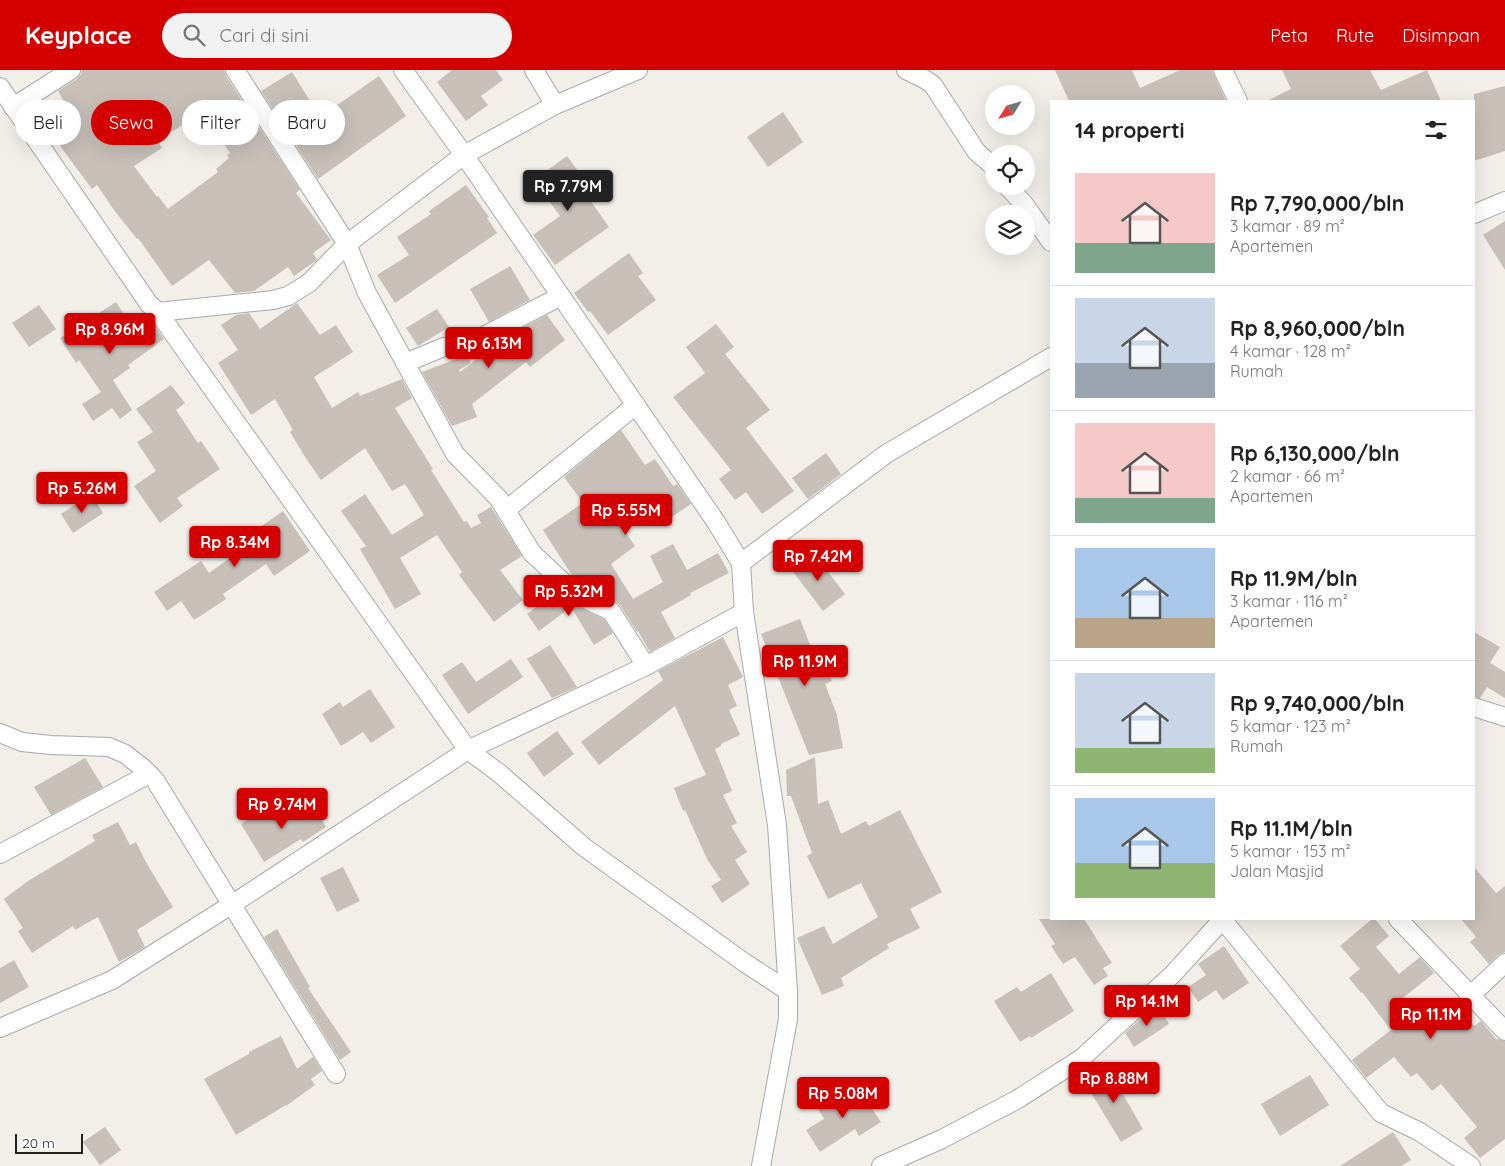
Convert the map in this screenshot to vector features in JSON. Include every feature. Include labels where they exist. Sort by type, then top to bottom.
[{"type":"street","points":[[13,107],[71,70]]},
{"type":"street","points":[[235,70],[347,244],[367,293],[455,454],[499,499],[532,553],[576,595],[610,611],[646,666]]},
{"type":"street","points":[[402,70],[464,154],[716,522],[741,563],[744,612],[777,825],[788,991],[788,1019],[761,1166]]},
{"type":"street","points":[[534,70],[555,104]]},
{"type":"street","points":[[158,312],[266,301],[288,296],[309,283],[347,244],[464,154],[555,104],[638,70]]},
{"type":"street","points":[[906,70],[933,85],[976,151],[985,160]]},
{"type":"street","points":[[1223,70],[1238,100]]},
{"type":"street","points":[[0,87],[149,304],[158,312],[468,750],[499,773],[584,847],[745,963],[788,991]]},
{"type":"street","points":[[1016,195],[1050,241]]},
{"type":"street","points":[[1475,214],[1505,201]]},
{"type":"street","points":[[405,363],[444,347],[463,345],[482,337],[561,296]]},
{"type":"street","points":[[741,563],[886,454],[1050,358]]},
{"type":"street","points":[[506,510],[636,405]]},
{"type":"street","points":[[0,1028],[112,980],[231,905],[468,750],[646,666],[744,612]]},
{"type":"street","points":[[1475,707],[1505,717]]},
{"type":"street","points":[[0,733],[22,742],[108,747],[125,754],[155,780],[336,1074]]},
{"type":"street","points":[[0,854],[149,774]]},
{"type":"street","points":[[881,1166],[942,1139],[1018,1099],[1082,1058],[1173,974],[1222,920]]},
{"type":"street","points":[[1224,920],[1381,1113],[1420,1132],[1471,1166]]},
{"type":"street","points":[[1399,920],[1505,1031]]},
{"type":"street","points":[[1471,995],[1505,964]]},
{"type":"building","points":[[82,70],[224,70],[242,100],[182,100],[182,125],[172,132],[172,100],[91,100],[91,145],[160,145],[162,148],[134,166],[168,209],[218,172],[216,169],[229,158],[227,155],[230,153],[225,145],[259,145],[259,127],[269,145],[300,190],[296,193],[331,240],[313,253],[317,260],[294,276],[288,267],[254,291],[235,293],[209,260],[172,286],[97,185],[92,189],[60,145],[81,145],[81,100],[63,100],[58,91],[77,79]]},
{"type":"building","points":[[452,70],[496,70],[503,80],[481,96],[488,105],[466,121],[437,82]]},
{"type":"building","points":[[1055,70],[1132,70],[1140,88],[1180,70],[1212,70],[1226,100],[1069,100]]},
{"type":"building","points":[[1282,70],[1370,70],[1381,90],[1427,70],[1441,100],[1269,100],[1291,89]]},
{"type":"building","points":[[292,72],[309,100],[269,100],[269,103],[261,91]]},
{"type":"building","points":[[379,76],[406,116],[318,179],[296,145],[345,145],[344,100]]},
{"type":"building","points":[[1505,86],[1505,151],[1475,161],[1475,100],[1474,94]]},
{"type":"building","points":[[783,112],[803,142],[768,167],[747,137]]},
{"type":"building","points":[[567,156],[591,189],[585,193],[609,227],[555,265],[533,235],[560,216],[534,180]]},
{"type":"building","points":[[466,185],[489,217],[487,218],[497,233],[395,303],[377,275],[409,255],[397,237],[431,214],[429,211]]},
{"type":"building","points":[[1505,221],[1505,270],[1483,235]]},
{"type":"building","points":[[629,253],[643,273],[638,276],[656,300],[608,335],[574,293]]},
{"type":"building","points":[[510,266],[530,300],[489,322],[470,289]]},
{"type":"building","points":[[116,302],[133,328],[148,317],[164,339],[128,365],[130,368],[113,380],[132,410],[120,419],[112,408],[93,421],[82,404],[101,392],[79,360],[76,363],[60,338]]},
{"type":"building","points":[[297,303],[320,335],[336,325],[353,352],[314,377],[332,408],[358,392],[360,396],[402,379],[412,398],[395,408],[464,522],[467,521],[471,528],[481,523],[477,515],[491,507],[522,556],[500,570],[523,600],[494,622],[459,575],[462,572],[437,535],[400,558],[421,594],[395,609],[360,549],[366,546],[341,511],[365,494],[392,535],[424,515],[405,484],[392,491],[365,448],[321,480],[290,432],[293,430],[275,399],[251,415],[218,363],[238,350],[221,325],[236,315],[249,313],[260,329]]},
{"type":"building","points":[[39,305],[56,329],[29,347],[12,323]]},
{"type":"building","points":[[437,309],[449,327],[418,346],[406,328]]},
{"type":"building","points":[[547,315],[565,340],[530,367],[526,362],[472,404],[477,417],[452,426],[422,372],[467,355],[471,363],[459,370],[460,372],[500,341],[499,340]]},
{"type":"building","points":[[716,324],[734,347],[725,354],[770,410],[746,428],[794,491],[762,514],[746,492],[735,500],[719,479],[731,470],[673,397],[705,373],[686,347]]},
{"type":"building","points":[[171,385],[185,403],[176,410],[198,443],[201,441],[220,469],[177,498],[183,506],[160,523],[134,486],[156,471],[137,442],[153,432],[136,409]]},
{"type":"building","points":[[621,430],[645,465],[655,459],[673,486],[677,484],[691,504],[667,520],[651,496],[616,519],[635,546],[611,564],[633,599],[663,582],[650,556],[673,544],[687,570],[718,553],[729,573],[690,593],[691,595],[661,612],[675,638],[650,652],[638,631],[616,601],[583,586],[573,577],[543,530],[583,503],[564,477]]},
{"type":"building","points":[[826,453],[841,474],[808,499],[792,478]]},
{"type":"building","points":[[91,494],[103,513],[73,533],[61,514]]},
{"type":"building","points":[[283,511],[310,551],[274,576],[266,564],[223,594],[226,599],[194,620],[181,601],[167,611],[154,592],[201,561],[209,573],[251,543],[246,537]]},
{"type":"building","points":[[813,553],[845,594],[823,611],[791,569]]},
{"type":"building","points":[[557,591],[572,604],[604,619],[613,633],[594,645],[571,607],[539,631],[527,614]]},
{"type":"building","points":[[800,619],[817,663],[823,660],[832,681],[825,684],[837,715],[843,748],[809,755],[761,634]]},
{"type":"building","points":[[1475,633],[1500,647],[1490,663],[1505,672],[1505,698],[1487,687],[1480,698],[1475,697]]},
{"type":"building","points":[[723,637],[743,677],[728,685],[737,706],[729,710],[740,735],[715,749],[732,791],[723,795],[737,823],[731,826],[747,852],[735,860],[750,884],[722,903],[711,886],[721,880],[707,859],[685,810],[683,811],[674,788],[706,775],[675,706],[599,765],[581,742],[663,680],[658,671]]},
{"type":"building","points":[[550,645],[577,687],[552,698],[527,659]]},
{"type":"building","points":[[511,659],[523,677],[468,714],[442,675],[462,662],[476,682]]},
{"type":"building","points":[[370,689],[395,727],[371,743],[363,732],[341,746],[322,714],[340,702],[343,707]]},
{"type":"building","points":[[557,731],[574,754],[544,777],[527,753]]},
{"type":"building","points":[[815,757],[818,804],[828,800],[841,834],[866,821],[869,826],[900,810],[942,892],[910,909],[920,928],[887,944],[889,948],[841,978],[844,986],[822,995],[797,938],[824,926],[833,944],[878,917],[861,883],[828,899],[807,856],[812,853],[791,796],[787,796],[786,770]]},
{"type":"building","points":[[85,758],[103,787],[51,815],[34,787]]},
{"type":"building","points":[[312,803],[326,827],[303,842],[301,839],[264,862],[241,824],[274,804],[284,820]]},
{"type":"building","points":[[118,822],[130,845],[136,842],[173,907],[137,930],[145,947],[119,962],[98,917],[75,930],[73,926],[32,953],[18,931],[23,928],[4,899],[28,881],[95,841],[92,835]]},
{"type":"building","points":[[343,867],[360,901],[337,912],[320,878]]},
{"type":"building","points":[[1475,868],[1496,893],[1505,886],[1505,952],[1498,955],[1489,964],[1470,942],[1476,937],[1462,920],[1475,920]]},
{"type":"building","points":[[1039,919],[1085,920],[1112,963],[1103,968],[1108,976],[1094,985],[1075,957],[1063,964],[1051,946],[1055,944]]},
{"type":"building","points":[[1371,920],[1376,920],[1389,936],[1376,947],[1399,974],[1420,957],[1434,973],[1403,998],[1426,1027],[1456,1003],[1474,1026],[1481,1021],[1497,1040],[1505,1041],[1505,1139],[1480,1158],[1464,1138],[1477,1127],[1441,1084],[1432,1091],[1417,1073],[1411,1077],[1394,1057],[1366,1078],[1352,1060],[1391,1030],[1349,978],[1360,969],[1340,946]]},
{"type":"building","points":[[277,929],[310,987],[308,988],[351,1052],[340,1060],[264,937]]},
{"type":"building","points":[[1224,946],[1249,983],[1223,1000],[1216,990],[1198,1002],[1188,987],[1206,975],[1198,964]]},
{"type":"building","points":[[14,960],[29,987],[0,1003],[0,968]]},
{"type":"building","points":[[1051,973],[1074,1011],[1031,1038],[1030,1036],[1020,1042],[994,1001],[1017,987],[1021,992]]},
{"type":"building","points":[[1158,1006],[1169,1024],[1134,1047],[1125,1033]]},
{"type":"building","points":[[281,1036],[297,1069],[313,1057],[322,1071],[311,1079],[315,1085],[286,1106],[236,1135],[204,1079],[249,1054],[249,1052]]},
{"type":"building","points":[[1107,1067],[1143,1129],[1121,1142],[1084,1081]]},
{"type":"building","points":[[1310,1075],[1329,1105],[1280,1136],[1261,1104]]},
{"type":"building","points":[[857,1086],[881,1122],[859,1136],[855,1129],[820,1152],[806,1130],[824,1119],[817,1107],[831,1098],[833,1101]]},
{"type":"building","points":[[105,1127],[121,1150],[100,1165],[83,1142]]},
{"type":"building","points":[[1393,1132],[1411,1160],[1401,1166],[1340,1166]]}]
